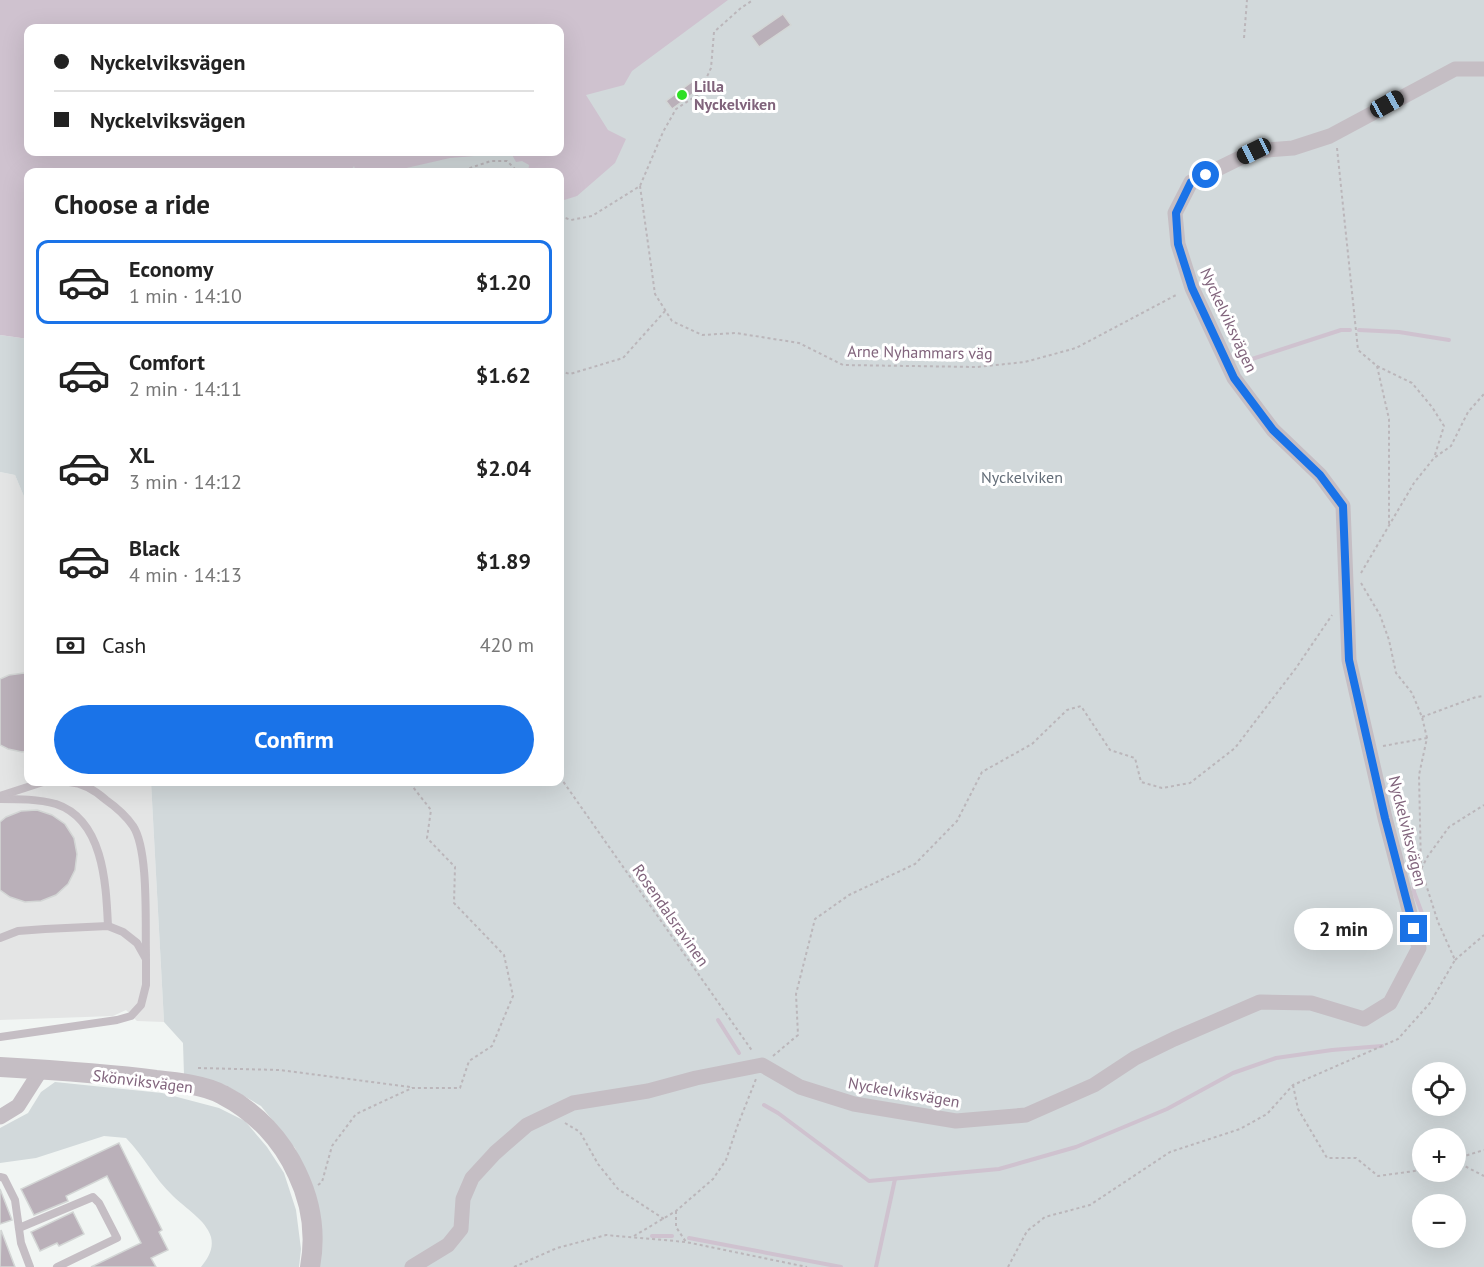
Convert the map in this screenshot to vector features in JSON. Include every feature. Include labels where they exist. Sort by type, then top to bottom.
[{"type":"street","name":"Nyckelviksvägen","points":[[762,1065],[800,1087],[854,1104],[956,1121],[1026,1115],[1094,1085],[1135,1058],[1155,1048],[1260,1002],[1311,1003],[1364,1019],[1390,1003],[1419,948],[1349,660],[1343,506],[1320,475],[1273,430],[1234,378],[1192,288],[1178,244],[1176,213],[1191,182],[1254,151],[1293,148],[1335,133],[1455,69],[1484,69]]},
{"type":"street","points":[[412,1267],[448,1245],[461,1229],[463,1199],[472,1178],[495,1153],[527,1125],[573,1103],[648,1091],[696,1078],[762,1065]]},
{"type":"street","name":"Skönviksvägen","points":[[0,1067],[180,1083],[221,1094],[258,1118],[288,1154],[311,1213],[310,1267]]},
{"type":"street","points":[[0,1117],[18,1106],[41,1070]]},
{"type":"lane","points":[[0,797],[32,786]]},
{"type":"lane","points":[[0,1037],[117,1020],[131,1016],[141,1005],[146,985],[146,958],[143,856],[139,838],[133,825],[117,809],[99,794],[79,786]]},
{"type":"lane","points":[[0,797],[58,805],[76,816],[92,835],[101,858],[108,926]]},
{"type":"lane","points":[[0,938],[18,931],[108,926],[123,932],[137,943],[146,958]]},
{"type":"lane","points":[[0,1177],[4,1178],[15,1200],[21,1243],[30,1267]]},
{"type":"lane","points":[[19,1228],[93,1197],[99,1203],[117,1238],[57,1267]]},
{"type":"path","points":[[564,217],[571,220],[592,216],[640,186],[663,132],[676,110],[699,94],[703,86],[711,68],[714,32],[753,0]]},
{"type":"path","points":[[1244,38],[1247,0]]},
{"type":"path","points":[[1335,133],[1358,350],[1377,366],[1412,383],[1432,407],[1444,426],[1434,458]]},
{"type":"path","points":[[470,168],[491,161],[507,161],[514,168]]},
{"type":"path","name":"Arne Nyhammars väg","points":[[640,186],[655,294],[672,321],[702,336],[736,333],[799,343],[843,365],[976,367],[1025,362],[1076,348],[1151,307],[1192,288]]},
{"type":"path","points":[[564,372],[570,374],[623,358],[666,310]]},
{"type":"path","points":[[1377,366],[1389,419],[1389,527]]},
{"type":"path","points":[[1421,869],[1419,775],[1427,738],[1422,717],[1412,693],[1396,673],[1389,640],[1380,615],[1358,578],[1414,483],[1434,458],[1451,446],[1468,412],[1484,394]]},
{"type":"path","points":[[634,1236],[676,1211],[713,1179],[726,1160],[762,1065],[798,1035],[796,994],[815,919],[849,895],[915,864],[957,821],[982,772],[1032,744],[1066,710],[1082,706],[1110,750],[1135,758],[1142,782],[1162,788],[1190,783],[1235,748],[1296,668],[1346,595]]},
{"type":"path","points":[[1422,717],[1484,696]]},
{"type":"path","points":[[1369,749],[1427,738]]},
{"type":"path","name":"Rosendalsravinen","points":[[564,783],[762,1065]]},
{"type":"path","points":[[180,1083],[188,1068],[223,1068],[280,1070],[412,1088],[460,1088],[469,1061],[492,1046],[513,996],[504,955],[453,903],[455,867],[427,838],[431,810],[412,786]]},
{"type":"path","points":[[1455,960],[1484,935]]},
{"type":"path","points":[[1008,1267],[1027,1231],[1046,1217],[1090,1204],[1170,1152],[1240,1129],[1267,1114],[1293,1085],[1298,1109],[1327,1158],[1356,1158],[1378,1176],[1412,1171]]},
{"type":"path","points":[[305,1194],[322,1182],[332,1146],[356,1114],[412,1088]]},
{"type":"path","points":[[550,1114],[580,1132],[598,1164],[618,1189],[664,1219]]},
{"type":"path","points":[[1466,1156],[1484,1150]]},
{"type":"path","points":[[1466,1166],[1484,1176]]},
{"type":"path","points":[[676,1211],[676,1227],[686,1242]]},
{"type":"path","points":[[514,1267],[557,1248],[606,1235],[686,1242],[807,1267]]},
{"type":"shaded area","points":[[0,0],[728,0],[632,71],[624,85],[586,95],[608,130],[626,139],[615,163],[577,196],[564,200],[564,168],[529,168],[529,165],[522,161],[516,162],[513,156],[564,156],[564,24],[24,24],[24,156],[474,156],[450,158],[406,168],[355,168],[354,166],[353,168],[24,168],[24,338],[0,335]]},
{"type":"shaded area","points":[[0,472],[15,475],[24,496],[24,786],[151,786],[164,1022],[137,1021],[126,1010],[113,1016],[0,1020]]},
{"type":"green space","name":"Nyckelviken","points":[[130,0],[1484,0],[1484,1267],[315,1267],[319,1216],[295,1148],[261,1106],[225,1085],[184,1075],[183,1043],[164,1022],[151,786],[564,786],[564,168],[138,168],[137,156],[564,156],[564,24],[499,24]]},
{"type":"green space","points":[[0,335],[24,338],[24,496],[15,475],[0,472]]},
{"type":"green space","points":[[55,1082],[162,1093],[219,1108],[245,1121],[267,1147],[284,1173],[296,1210],[301,1249],[299,1267],[201,1267],[208,1257],[212,1241],[205,1225],[166,1189],[126,1138],[104,1136],[36,1158],[0,1163],[0,1128],[28,1113],[41,1092]]},
{"type":"building","points":[[783,14],[791,25],[759,47],[751,36]]},
{"type":"building","name":"Lilla Nyckelviken","points":[[693,81],[699,89],[672,109],[666,101]]},
{"type":"building","points":[[24,673],[24,752],[0,745],[0,679]]},
{"type":"building","points":[[37,810],[52,815],[65,824],[74,838],[77,854],[75,870],[68,884],[56,895],[41,901],[25,902],[10,897],[0,890],[0,822],[21,811]]},
{"type":"building","points":[[119,1143],[162,1230],[159,1232],[168,1250],[151,1258],[156,1267],[91,1267],[141,1243],[107,1176],[66,1196],[68,1201],[34,1215],[21,1189]]},
{"type":"building","points":[[0,1189],[12,1220],[0,1224]]},
{"type":"building","points":[[73,1212],[84,1234],[59,1246],[57,1243],[40,1251],[31,1232]]},
{"type":"building","points":[[1,1230],[15,1267],[0,1267]]},
{"type":"waterway","points":[[1252,359],[1341,330],[1350,330]]},
{"type":"waterway","points":[[1359,330],[1399,332],[1449,340]]},
{"type":"waterway","points":[[1407,835],[1412,860],[1414,892],[1426,924]]},
{"type":"waterway","points":[[718,1020],[739,1053]]},
{"type":"waterway","points":[[764,1105],[869,1181],[999,1169],[1076,1147],[1167,1109],[1233,1073],[1276,1058],[1382,1046]]},
{"type":"waterway","points":[[876,1267],[895,1179]]},
{"type":"waterway","points":[[652,1236],[672,1236]]},
{"type":"waterway","points":[[689,1238],[841,1267]]},
{"type":"place","name":"Lilla Nyckelviken","points":[[682,95]]},
{"type":"route","points":[[1206,175],[1191,182],[1176,213],[1178,244],[1192,288],[1234,378],[1273,430],[1320,475],[1343,506],[1349,660],[1385,818],[1414,929]]}]
